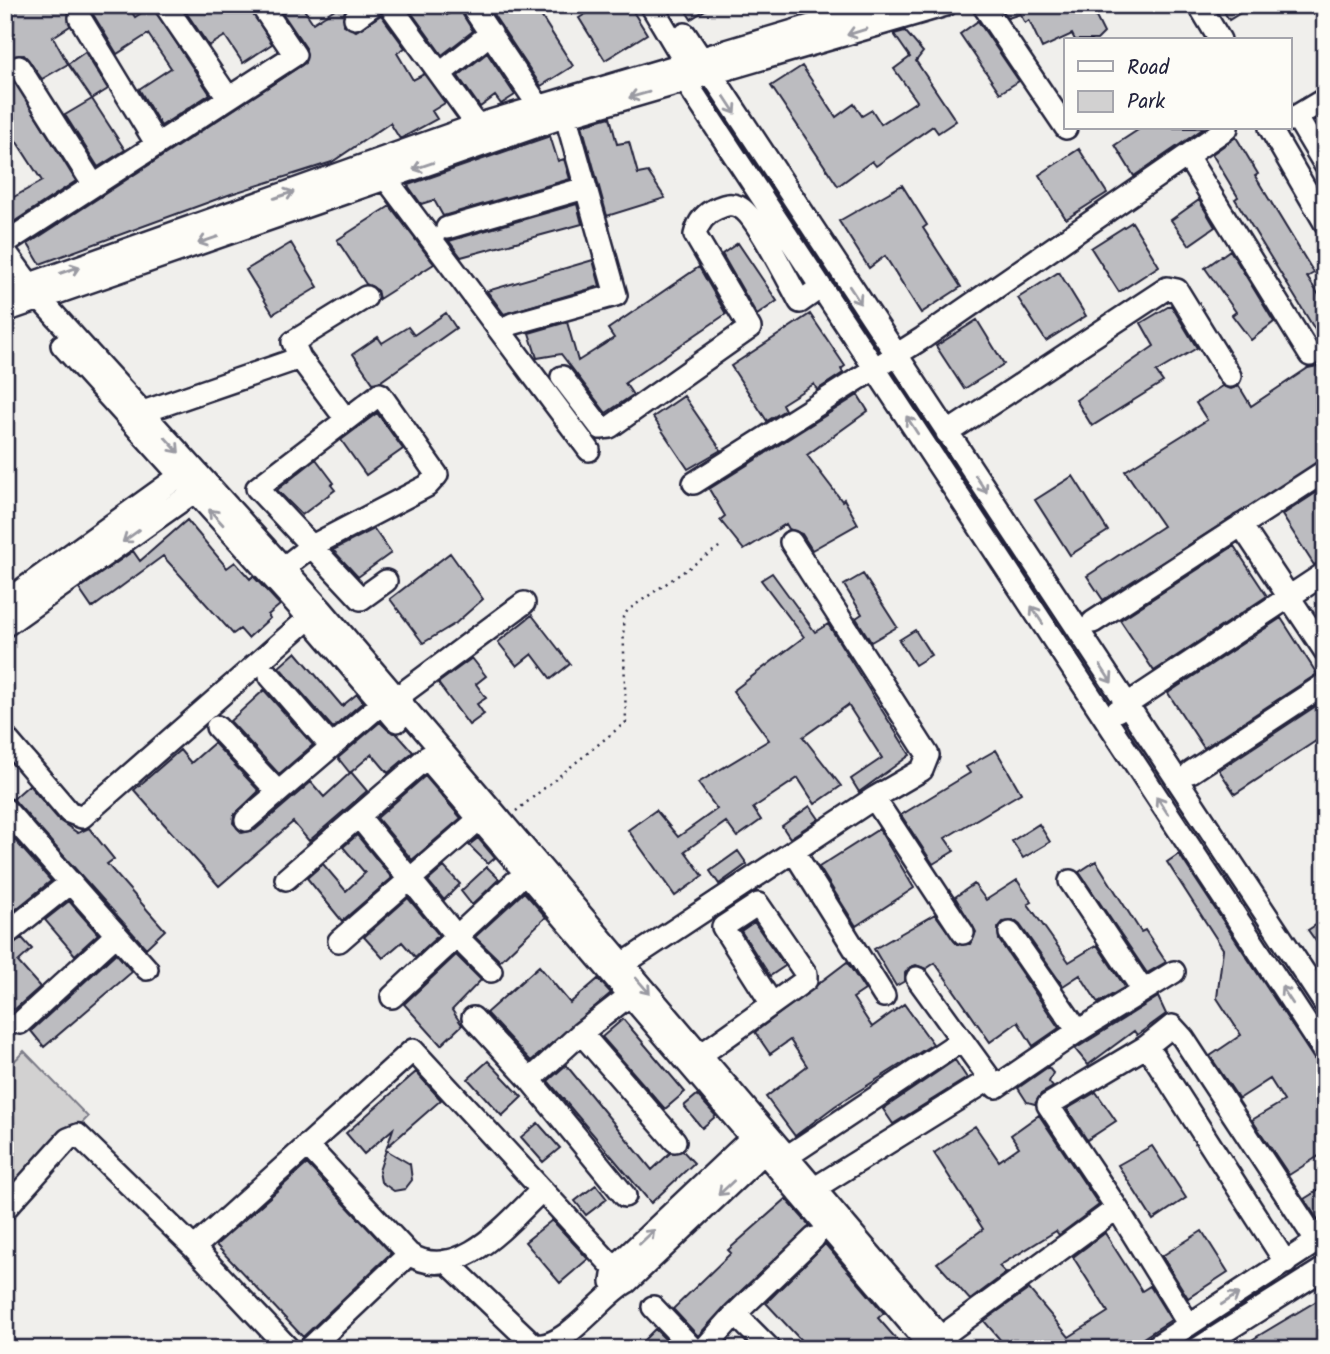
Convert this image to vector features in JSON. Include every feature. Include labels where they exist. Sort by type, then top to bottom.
[{"type":"street","points":[[165,5],[228,97]]},
{"type":"street","points":[[5,243],[295,55],[261,5]]},
{"type":"street","points":[[355,19],[373,5]]},
{"type":"street","points":[[390,5],[441,73],[480,135]]},
{"type":"street","points":[[471,5],[491,33],[539,115]]},
{"type":"street","points":[[651,5],[896,356],[1325,1004]]},
{"type":"street","points":[[668,5],[695,69],[821,287],[1325,1052]]},
{"type":"street","points":[[695,69],[881,5]]},
{"type":"street","points":[[5,311],[20,291],[563,107],[695,69],[946,5]]},
{"type":"street","points":[[983,5],[1064,126]]},
{"type":"street","points":[[1199,5],[1219,38]]},
{"type":"street","points":[[80,18],[156,143]]},
{"type":"street","points":[[441,73],[491,33]]},
{"type":"street","points":[[19,67],[93,184]]},
{"type":"street","points":[[1292,118],[1325,99]]},
{"type":"street","points":[[512,324],[617,295],[563,107]]},
{"type":"street","points":[[694,483],[875,370],[1224,130]]},
{"type":"street","points":[[1283,130],[1325,223]]},
{"type":"street","points":[[1286,130],[1325,165]]},
{"type":"street","points":[[1187,156],[1310,355]]},
{"type":"street","points":[[380,171],[589,450]]},
{"type":"street","points":[[447,228],[585,188]]},
{"type":"street","points":[[562,377],[601,428],[610,427],[750,328],[695,235],[698,224],[710,211],[726,204],[740,207],[752,218],[800,302],[821,287]]},
{"type":"street","points":[[5,251],[20,291],[193,480],[309,618],[502,822],[702,1054],[769,1143],[942,1345]]},
{"type":"street","points":[[947,433],[1167,288],[1178,290],[1230,376]]},
{"type":"street","points":[[20,291],[143,412],[193,480],[321,609],[427,757],[478,820],[630,995],[815,1188],[942,1345]]},
{"type":"street","points":[[339,410],[300,358],[293,342],[366,297]]},
{"type":"street","points":[[143,412],[300,358]]},
{"type":"street","points":[[283,568],[310,547],[427,486],[438,475],[380,394],[257,488],[310,547],[361,599],[386,581]]},
{"type":"street","points":[[1093,622],[1325,471]]},
{"type":"street","points":[[5,602],[193,480]]},
{"type":"street","points":[[5,626],[193,480]]},
{"type":"street","points":[[1241,525],[1325,650]]},
{"type":"street","points":[[623,964],[874,798],[922,770],[928,755],[791,542]]},
{"type":"street","points":[[1105,718],[1325,572]]},
{"type":"street","points":[[246,820],[330,745],[524,603]]},
{"type":"street","points":[[5,737],[69,812],[82,817],[309,618]]},
{"type":"street","points":[[270,676],[330,745]]},
{"type":"street","points":[[1191,772],[1325,684]]},
{"type":"street","points":[[217,727],[278,792]]},
{"type":"street","points":[[286,879],[360,818],[427,757]]},
{"type":"street","points":[[874,798],[963,933]]},
{"type":"street","points":[[360,818],[458,938],[491,971]]},
{"type":"street","points":[[339,941],[478,820]]},
{"type":"street","points":[[10,823],[71,882],[147,969]]},
{"type":"street","points":[[794,852],[884,996]]},
{"type":"street","points":[[1070,881],[1142,989]]},
{"type":"street","points":[[5,934],[71,882]]},
{"type":"street","points":[[392,997],[515,882]]},
{"type":"street","points":[[702,1054],[772,1004],[807,977],[758,904],[723,927],[772,1004]]},
{"type":"street","points":[[1010,933],[1078,1031]]},
{"type":"street","points":[[20,1023],[116,935]]},
{"type":"street","points":[[917,978],[997,1086],[1142,989],[1174,972]]},
{"type":"street","points":[[530,1080],[581,1033],[630,995]]},
{"type":"street","points":[[473,1018],[530,1080],[625,1196]]},
{"type":"street","points":[[1152,1349],[1286,1263],[1321,1239],[1178,1031],[1169,1027],[1147,1046],[1048,1105],[1117,1208],[1189,1325]]},
{"type":"street","points":[[581,1033],[675,1141]]},
{"type":"street","points":[[446,1261],[533,1344],[539,1346],[562,1337],[589,1315],[617,1281],[769,1143],[962,1040]]},
{"type":"street","points":[[1147,1046],[1286,1263]]},
{"type":"street","points":[[194,1248],[413,1050],[542,1190],[617,1281]]},
{"type":"street","points":[[815,1188],[990,1079]]},
{"type":"street","points":[[5,1209],[68,1139],[78,1135],[194,1248],[289,1349]]},
{"type":"street","points":[[307,1145],[409,1254],[421,1261],[446,1261],[477,1248],[542,1190]]},
{"type":"street","points":[[942,1345],[1117,1208]]},
{"type":"street","points":[[704,1349],[735,1314],[814,1238]]},
{"type":"street","points":[[309,1349],[409,1254]]},
{"type":"street","points":[[1197,1349],[1325,1268]]},
{"type":"street","points":[[653,1307],[693,1349]]},
{"type":"street","points":[[735,1314],[770,1349]]},
{"type":"path","points":[[502,822],[623,727],[628,713],[623,617],[633,605],[722,545]]},
{"type":"green space","points":[[24,1051],[88,1117],[5,1201],[5,1071]]},
{"type":"building","points":[[24,5],[78,5],[68,12],[70,26],[53,37],[68,64],[42,79],[24,55],[13,56],[6,67],[76,181],[12,223],[5,210],[5,202],[42,181],[11,133],[5,115],[5,17]]},
{"type":"building","points":[[82,5],[127,5],[135,17],[152,6],[210,94],[161,126],[139,89],[171,68],[148,34],[117,54],[91,11]]},
{"type":"building","points":[[181,5],[248,5],[272,44],[243,63],[225,36],[209,46]]},
{"type":"building","points":[[277,5],[301,5],[313,23],[341,5],[345,10],[344,25],[356,31],[381,15],[405,48],[397,53],[413,80],[424,74],[445,103],[432,111],[437,119],[400,139],[390,123],[332,162],[231,194],[40,264],[28,244],[305,63],[306,48]]},
{"type":"building","points":[[406,5],[440,5],[447,15],[458,7],[473,31],[442,55]]},
{"type":"building","points":[[487,5],[529,5],[533,10],[536,8],[573,66],[541,86]]},
{"type":"building","points":[[600,5],[629,5],[647,34],[605,60],[579,18]]},
{"type":"building","points":[[682,5],[713,5],[691,19]]},
{"type":"building","points":[[1090,5],[1104,33],[1099,38],[1074,38],[1072,34],[1042,48],[1029,20],[1025,23],[1020,14],[1008,18],[999,6]]},
{"type":"building","points":[[1220,5],[1253,5],[1229,20]]},
{"type":"building","points":[[978,21],[1019,81],[1000,93],[960,34]]},
{"type":"building","points":[[905,31],[923,52],[916,61],[956,121],[938,133],[933,126],[876,166],[872,161],[838,186],[771,86],[802,66],[836,117],[854,104],[862,116],[872,110],[881,124],[917,101],[894,69],[910,57],[894,34]]},
{"type":"building","points":[[85,52],[108,89],[92,99],[68,64]]},
{"type":"building","points":[[487,53],[515,95],[501,104],[495,96],[480,107],[458,76]]},
{"type":"building","points":[[92,99],[125,150],[98,167],[65,115]]},
{"type":"building","points":[[1325,114],[1325,137],[1315,120]]},
{"type":"building","points":[[610,117],[617,144],[629,142],[638,174],[648,172],[665,198],[607,216],[582,125]]},
{"type":"building","points":[[1138,130],[1201,130],[1134,176],[1115,145]]},
{"type":"building","points":[[550,136],[558,161],[564,159],[570,179],[443,216],[434,200],[421,204],[408,185]]},
{"type":"building","points":[[1236,137],[1258,174],[1255,176],[1314,273],[1307,277],[1325,304],[1325,346],[1235,199],[1238,197],[1212,154]]},
{"type":"building","points":[[1079,149],[1107,193],[1066,219],[1039,175]]},
{"type":"building","points":[[902,185],[927,225],[923,228],[961,287],[921,313],[885,256],[869,268],[839,221]]},
{"type":"building","points":[[1199,200],[1215,227],[1189,245],[1171,220]]},
{"type":"building","points":[[577,204],[582,224],[461,257],[449,241]]},
{"type":"building","points":[[390,206],[434,264],[379,299],[377,290],[366,284],[337,240]]},
{"type":"building","points":[[1132,222],[1159,266],[1119,292],[1091,248]]},
{"type":"building","points":[[291,243],[318,287],[273,314],[246,270]]},
{"type":"building","points":[[738,243],[777,301],[757,315],[722,254]]},
{"type":"building","points":[[1230,250],[1274,322],[1251,340],[1232,315],[1236,312],[1205,268]]},
{"type":"building","points":[[593,260],[600,286],[504,314],[487,291]]},
{"type":"building","points":[[699,267],[726,314],[625,383],[633,395],[606,413],[561,354],[537,358],[529,333],[567,322],[578,361],[614,338],[608,329]]},
{"type":"building","points":[[1059,272],[1086,316],[1046,341],[1018,298]]},
{"type":"building","points":[[1171,305],[1197,348],[1156,372],[1163,382],[1092,426],[1076,400],[1154,346],[1141,323]]},
{"type":"building","points":[[446,313],[456,328],[381,381],[373,383],[353,354],[378,337],[382,343],[408,327],[414,335]]},
{"type":"building","points":[[810,314],[845,366],[841,369],[843,373],[817,390],[814,384],[782,404],[785,410],[767,421],[731,366]]},
{"type":"building","points":[[977,320],[1004,364],[964,389],[936,346]]},
{"type":"building","points":[[1325,357],[1325,458],[1103,600],[1087,576],[1163,526],[1125,471],[1207,420],[1196,403],[1222,386],[1231,389],[1239,386],[1251,406],[1308,368],[1317,366]]},
{"type":"building","points":[[858,395],[868,411],[807,455],[842,501],[844,499],[858,524],[812,550],[802,534],[789,529],[786,524],[744,550],[720,520],[725,516],[709,489]]},
{"type":"building","points":[[684,396],[721,450],[688,469],[653,417]]},
{"type":"building","points":[[377,413],[403,449],[366,475],[341,440]]},
{"type":"building","points":[[316,459],[334,483],[331,485],[335,490],[302,515],[277,490]]},
{"type":"building","points":[[1073,476],[1108,531],[1070,555],[1035,500]]},
{"type":"building","points":[[1325,487],[1325,560],[1314,565],[1282,515]]},
{"type":"building","points":[[187,520],[227,568],[235,562],[250,579],[253,576],[280,605],[248,638],[240,629],[233,634],[163,556],[92,608],[79,589],[133,551],[140,561]]},
{"type":"building","points":[[374,529],[391,553],[358,577],[333,550]]},
{"type":"building","points":[[1234,546],[1267,596],[1154,671],[1120,620]]},
{"type":"building","points":[[450,553],[483,599],[456,623],[423,643],[390,599]]},
{"type":"building","points":[[772,573],[815,632],[828,624],[910,755],[859,792],[851,779],[882,758],[848,705],[803,737],[841,786],[815,804],[798,778],[753,808],[761,820],[737,837],[726,822],[685,851],[703,876],[675,896],[628,830],[656,810],[678,837],[717,809],[698,783],[769,740],[733,691],[804,637],[761,580]]},
{"type":"building","points":[[863,574],[897,627],[871,642],[856,618],[862,614],[844,585]]},
{"type":"building","points":[[532,615],[570,664],[551,679],[532,654],[517,666],[498,642]]},
{"type":"building","points":[[1281,618],[1317,674],[1204,748],[1168,693]]},
{"type":"building","points":[[915,630],[931,655],[915,665],[899,640]]},
{"type":"building","points":[[296,652],[342,706],[357,694],[363,702],[333,728],[279,667]]},
{"type":"building","points":[[472,658],[486,676],[476,684],[486,698],[477,704],[484,714],[469,725],[438,683]]},
{"type":"building","points":[[264,690],[313,745],[279,774],[230,721]]},
{"type":"building","points":[[1325,700],[1325,735],[1235,794],[1219,770]]},
{"type":"building","points":[[380,722],[397,734],[413,752],[388,773],[372,754],[350,773],[338,758]]},
{"type":"building","points":[[214,743],[259,791],[234,815],[233,823],[242,833],[255,830],[311,782],[324,797],[351,772],[367,791],[309,841],[293,822],[219,886],[134,790],[180,750],[191,763]]},
{"type":"building","points":[[996,750],[1021,793],[945,838],[954,851],[933,864],[901,815],[970,773],[966,767]]},
{"type":"building","points":[[425,776],[461,818],[412,860],[377,818]]},
{"type":"building","points":[[29,785],[60,821],[78,833],[89,828],[114,859],[107,864],[165,930],[146,948],[13,799]]},
{"type":"building","points":[[810,806],[819,819],[790,838],[782,826]]},
{"type":"building","points":[[1039,824],[1050,842],[1023,858],[1012,841]]},
{"type":"building","points":[[5,829],[51,881],[5,918]]},
{"type":"building","points":[[879,829],[914,888],[856,926],[819,867]]},
{"type":"building","points":[[357,835],[392,878],[342,921],[307,878],[323,864],[346,891],[365,873],[343,847]]},
{"type":"building","points":[[478,838],[495,858],[488,864],[469,845]]},
{"type":"building","points":[[738,851],[747,864],[719,884],[710,871]]},
{"type":"building","points":[[1179,854],[1314,1059],[1322,1064],[1316,1069],[1325,1082],[1325,1152],[1289,1175],[1252,1120],[1284,1101],[1270,1079],[1239,1099],[1210,1056],[1241,1035],[1217,998],[1223,949],[1167,862]]},
{"type":"building","points":[[1096,861],[1141,932],[1145,930],[1166,962],[1147,973],[1079,872]]},
{"type":"building","points":[[444,867],[460,884],[444,900],[428,881]]},
{"type":"building","points":[[487,867],[499,879],[472,905],[461,891]]},
{"type":"building","points":[[1017,880],[1032,902],[1028,904],[1069,962],[1097,945],[1125,987],[1098,1003],[1080,975],[1063,986],[1020,925],[1015,921],[1003,922],[998,928],[999,940],[1059,1028],[1033,1046],[1018,1022],[990,1042],[935,963],[926,969],[916,965],[910,967],[905,973],[905,981],[896,986],[874,949],[935,914],[957,944],[970,944],[976,932],[955,897],[974,884],[986,900]]},
{"type":"building","points":[[524,892],[546,917],[500,961],[475,937]]},
{"type":"building","points":[[408,898],[439,935],[415,957],[402,942],[383,958],[364,937]]},
{"type":"building","points":[[69,901],[98,934],[75,955],[45,920]]},
{"type":"building","points":[[1325,919],[1325,954],[1308,930]]},
{"type":"building","points":[[754,922],[785,966],[770,976],[741,931]]},
{"type":"building","points":[[22,938],[32,949],[18,962],[40,987],[14,1010],[11,1007],[5,1012],[5,948]]},
{"type":"building","points":[[116,953],[132,972],[44,1047],[31,1031]]},
{"type":"building","points":[[456,955],[481,980],[452,1010],[462,1025],[441,1045],[404,1004]]},
{"type":"building","points":[[847,962],[865,990],[853,998],[872,1027],[904,1004],[933,1044],[835,1106],[795,1136],[766,1097],[807,1066],[790,1040],[770,1054],[755,1032]]},
{"type":"building","points":[[539,966],[570,1003],[598,979],[611,993],[531,1061],[486,1013]]},
{"type":"building","points":[[1158,997],[1166,1014],[1137,1035],[1134,1031],[1088,1065],[1075,1049]]},
{"type":"building","points":[[623,1019],[685,1092],[665,1109],[602,1037]]},
{"type":"building","points":[[955,1060],[967,1078],[893,1124],[883,1109]]},
{"type":"building","points":[[488,1061],[522,1097],[502,1116],[468,1079]]},
{"type":"building","points":[[566,1065],[652,1170],[670,1153],[683,1151],[694,1163],[651,1203],[548,1081]]},
{"type":"building","points":[[1048,1067],[1053,1073],[1049,1082],[1053,1087],[1041,1094],[1035,1104],[1027,1102],[1018,1088]]},
{"type":"building","points":[[416,1072],[441,1100],[387,1147],[393,1129],[364,1154],[346,1133]]},
{"type":"building","points":[[1096,1092],[1116,1121],[1087,1140],[1067,1109]]},
{"type":"building","points":[[697,1095],[716,1116],[702,1128],[684,1106]]},
{"type":"building","points":[[1039,1115],[1099,1205],[1059,1235],[1056,1231],[999,1266],[1006,1273],[970,1300],[937,1263],[983,1229],[934,1153],[975,1126],[999,1161],[1019,1147],[1011,1135]]},
{"type":"building","points":[[538,1123],[560,1148],[543,1162],[521,1137]]},
{"type":"building","points":[[1152,1146],[1186,1198],[1153,1220],[1118,1165]]},
{"type":"building","points":[[386,1150],[410,1164],[412,1180],[405,1189],[394,1191],[381,1182],[379,1171]]},
{"type":"building","points":[[307,1164],[391,1253],[303,1337],[216,1245]]},
{"type":"building","points":[[596,1185],[607,1199],[586,1215],[575,1201]]},
{"type":"building","points":[[1325,1186],[1325,1223],[1321,1224],[1304,1199]]},
{"type":"building","points":[[786,1199],[810,1226],[726,1305],[698,1336],[673,1309],[731,1253],[728,1250]]},
{"type":"building","points":[[552,1220],[588,1259],[560,1283],[525,1242]]},
{"type":"building","points":[[1202,1231],[1228,1272],[1188,1298],[1162,1256]]},
{"type":"building","points":[[1105,1233],[1142,1291],[1150,1286],[1171,1320],[1126,1349],[1008,1349],[984,1321],[1029,1289],[1069,1337],[1108,1312],[1073,1257]]},
{"type":"building","points":[[825,1244],[884,1313],[878,1318],[905,1349],[858,1349],[852,1341],[843,1349],[809,1349],[766,1303]]},
{"type":"building","points":[[1325,1296],[1325,1349],[1238,1349],[1258,1336]]},
{"type":"building","points":[[655,1329],[675,1349],[635,1349]]}]
